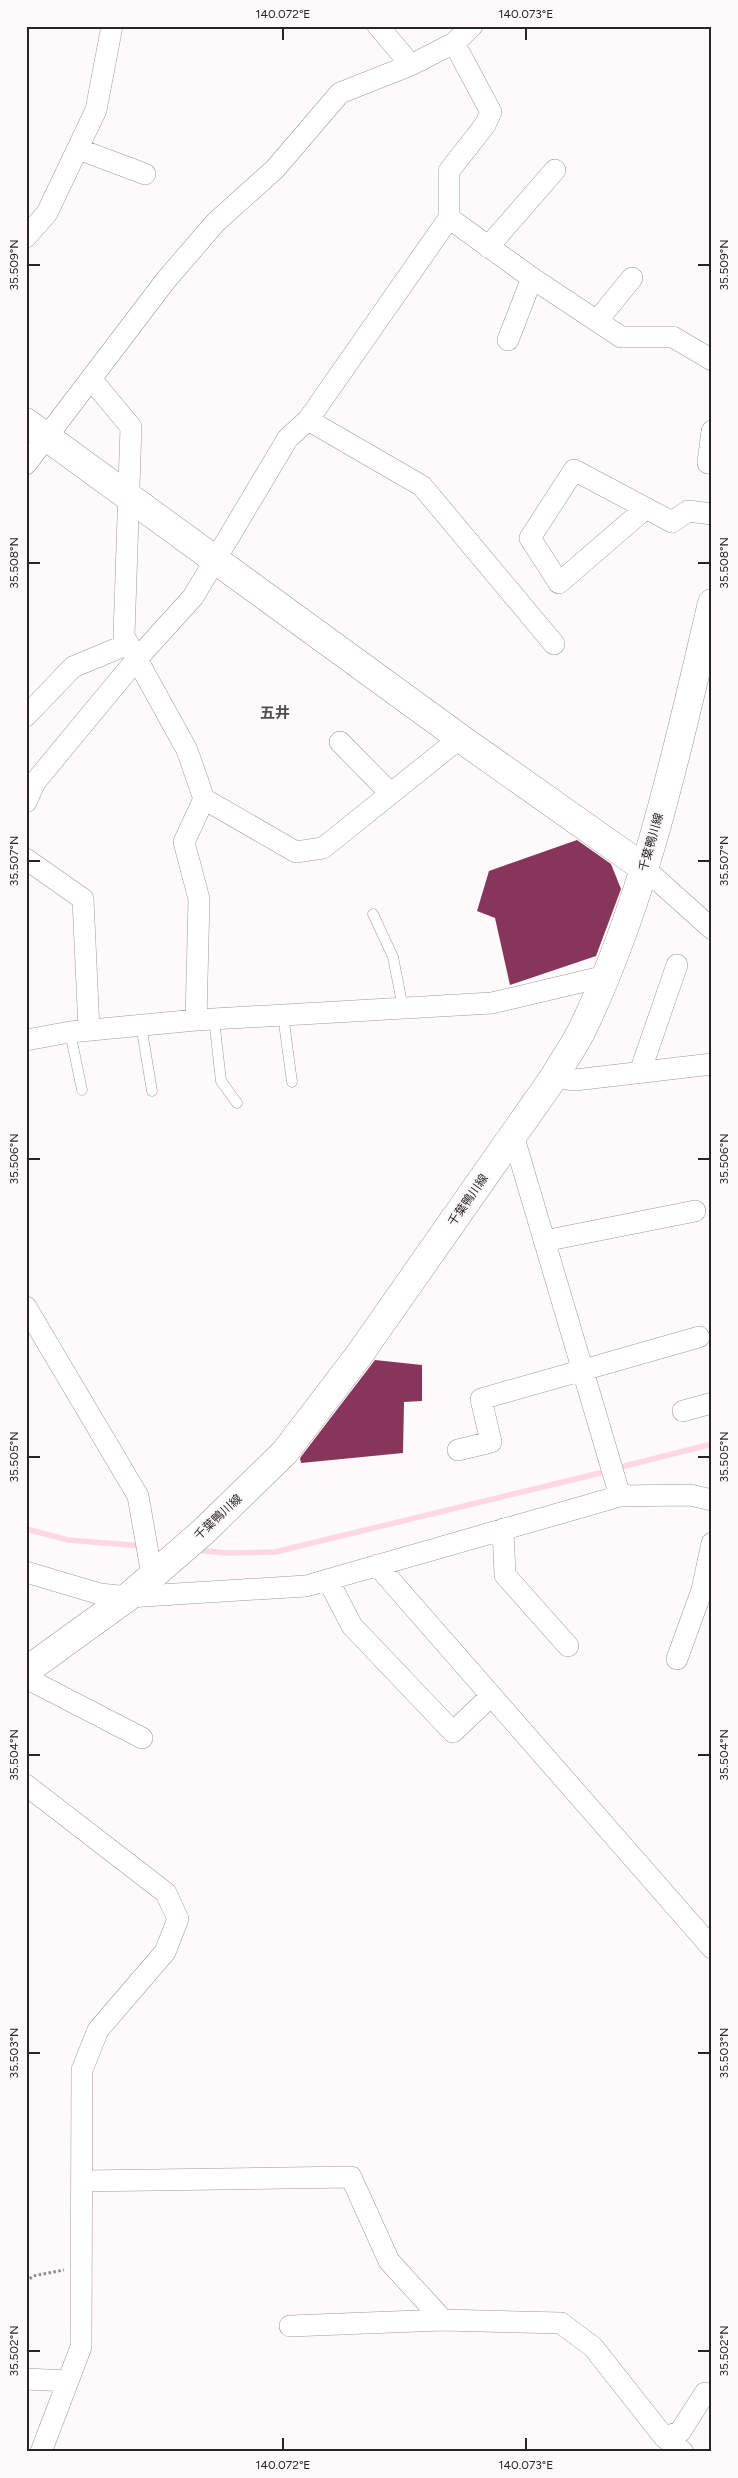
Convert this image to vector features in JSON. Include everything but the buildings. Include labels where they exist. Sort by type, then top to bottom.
[{"type":"main road","points":[[36,430],[460,738],[644,868]]},
{"type":"main road","name":"千葉鴨川線","points":[[26,1672],[128,1597],[204,1531],[285,1452],[359,1355],[554,1077],[582,1029],[606,976],[644,868],[676,756],[712,602]]},
{"type":"street","points":[[26,237],[47,213],[96,110],[112,26]]},
{"type":"street","points":[[378,26],[411,64]]},
{"type":"street","points":[[26,464],[36,430],[90,379],[166,280],[216,222],[275,169],[340,92],[411,64],[454,43],[472,26]]},
{"type":"street","points":[[26,802],[35,782],[132,652],[193,597],[288,438],[308,420],[449,218],[449,171],[484,125],[491,112],[454,43]]},
{"type":"street","points":[[78,149],[145,174]]},
{"type":"street","points":[[488,247],[555,170]]},
{"type":"street","points":[[449,218],[532,278],[621,338],[673,338],[712,360]]},
{"type":"street","points":[[508,340],[532,278]]},
{"type":"street","points":[[597,321],[632,278]]},
{"type":"street","points":[[90,379],[131,427],[124,636],[187,750],[204,799],[296,852],[329,845],[390,793],[460,738]]},
{"type":"street","points":[[308,420],[422,486],[554,644]]},
{"type":"street","points":[[712,431],[708,463],[712,463]]},
{"type":"street","points":[[646,508],[559,583],[530,538],[574,470],[646,508],[672,522],[688,511],[712,514]]},
{"type":"street","points":[[26,716],[73,667],[132,652]]},
{"type":"street","points":[[340,742],[390,793]]},
{"type":"street","points":[[204,799],[184,842],[200,899],[205,1019]]},
{"type":"street","points":[[26,859],[82,899],[80,1031]]},
{"type":"street","points":[[644,868],[712,929]]},
{"type":"street","points":[[640,1072],[677,965]]},
{"type":"street","points":[[26,1040],[80,1031],[205,1019],[492,1003],[606,976]]},
{"type":"street","points":[[554,1077],[575,1080],[712,1064]]},
{"type":"street","points":[[513,1135],[620,1496]]},
{"type":"street","points":[[544,1241],[695,1211]]},
{"type":"street","points":[[26,1307],[138,1496],[152,1575]]},
{"type":"street","points":[[458,1450],[491,1442],[481,1399],[699,1337]]},
{"type":"street","points":[[683,1411],[712,1403]]},
{"type":"street","points":[[26,1572],[100,1594],[128,1597],[306,1586],[620,1496],[690,1495],[712,1500]]},
{"type":"street","points":[[503,1529],[506,1575],[568,1646]]},
{"type":"street","points":[[678,1659],[702,1590],[712,1543]]},
{"type":"street","points":[[377,1565],[712,1948]]},
{"type":"street","points":[[328,1580],[352,1626],[453,1732],[491,1696]]},
{"type":"street","points":[[26,1678],[142,1738]]},
{"type":"street","points":[[26,1785],[166,1892],[178,1919],[165,1952],[98,2030],[82,2070],[81,2347],[41,2452]]},
{"type":"street","points":[[83,2181],[350,2177],[389,2260],[443,2320]]},
{"type":"street","points":[[290,2326],[443,2320],[561,2323],[593,2347],[664,2437],[683,2452]]},
{"type":"street","points":[[26,2380],[68,2382]]},
{"type":"street","points":[[664,2437],[680,2432],[705,2393]]},
{"type":"lane","points":[[373,914],[393,957],[403,1008]]},
{"type":"lane","points":[[283,1015],[292,1082]]},
{"type":"lane","points":[[205,1019],[221,1082],[237,1103]]},
{"type":"lane","points":[[141,1025],[152,1091]]},
{"type":"lane","points":[[80,1031],[82,1090]]},
{"type":"path","points":[[26,2282],[33,2276],[82,2267]]},
{"type":"waterway","points":[[617,1468],[712,1444]]},
{"type":"waterway","points":[[195,1550],[227,1553],[275,1552],[608,1471]]},
{"type":"waterway","points":[[26,1529],[68,1540],[143,1546]]},
{"type":"district","name":"五井","points":[[275,713]]}]
